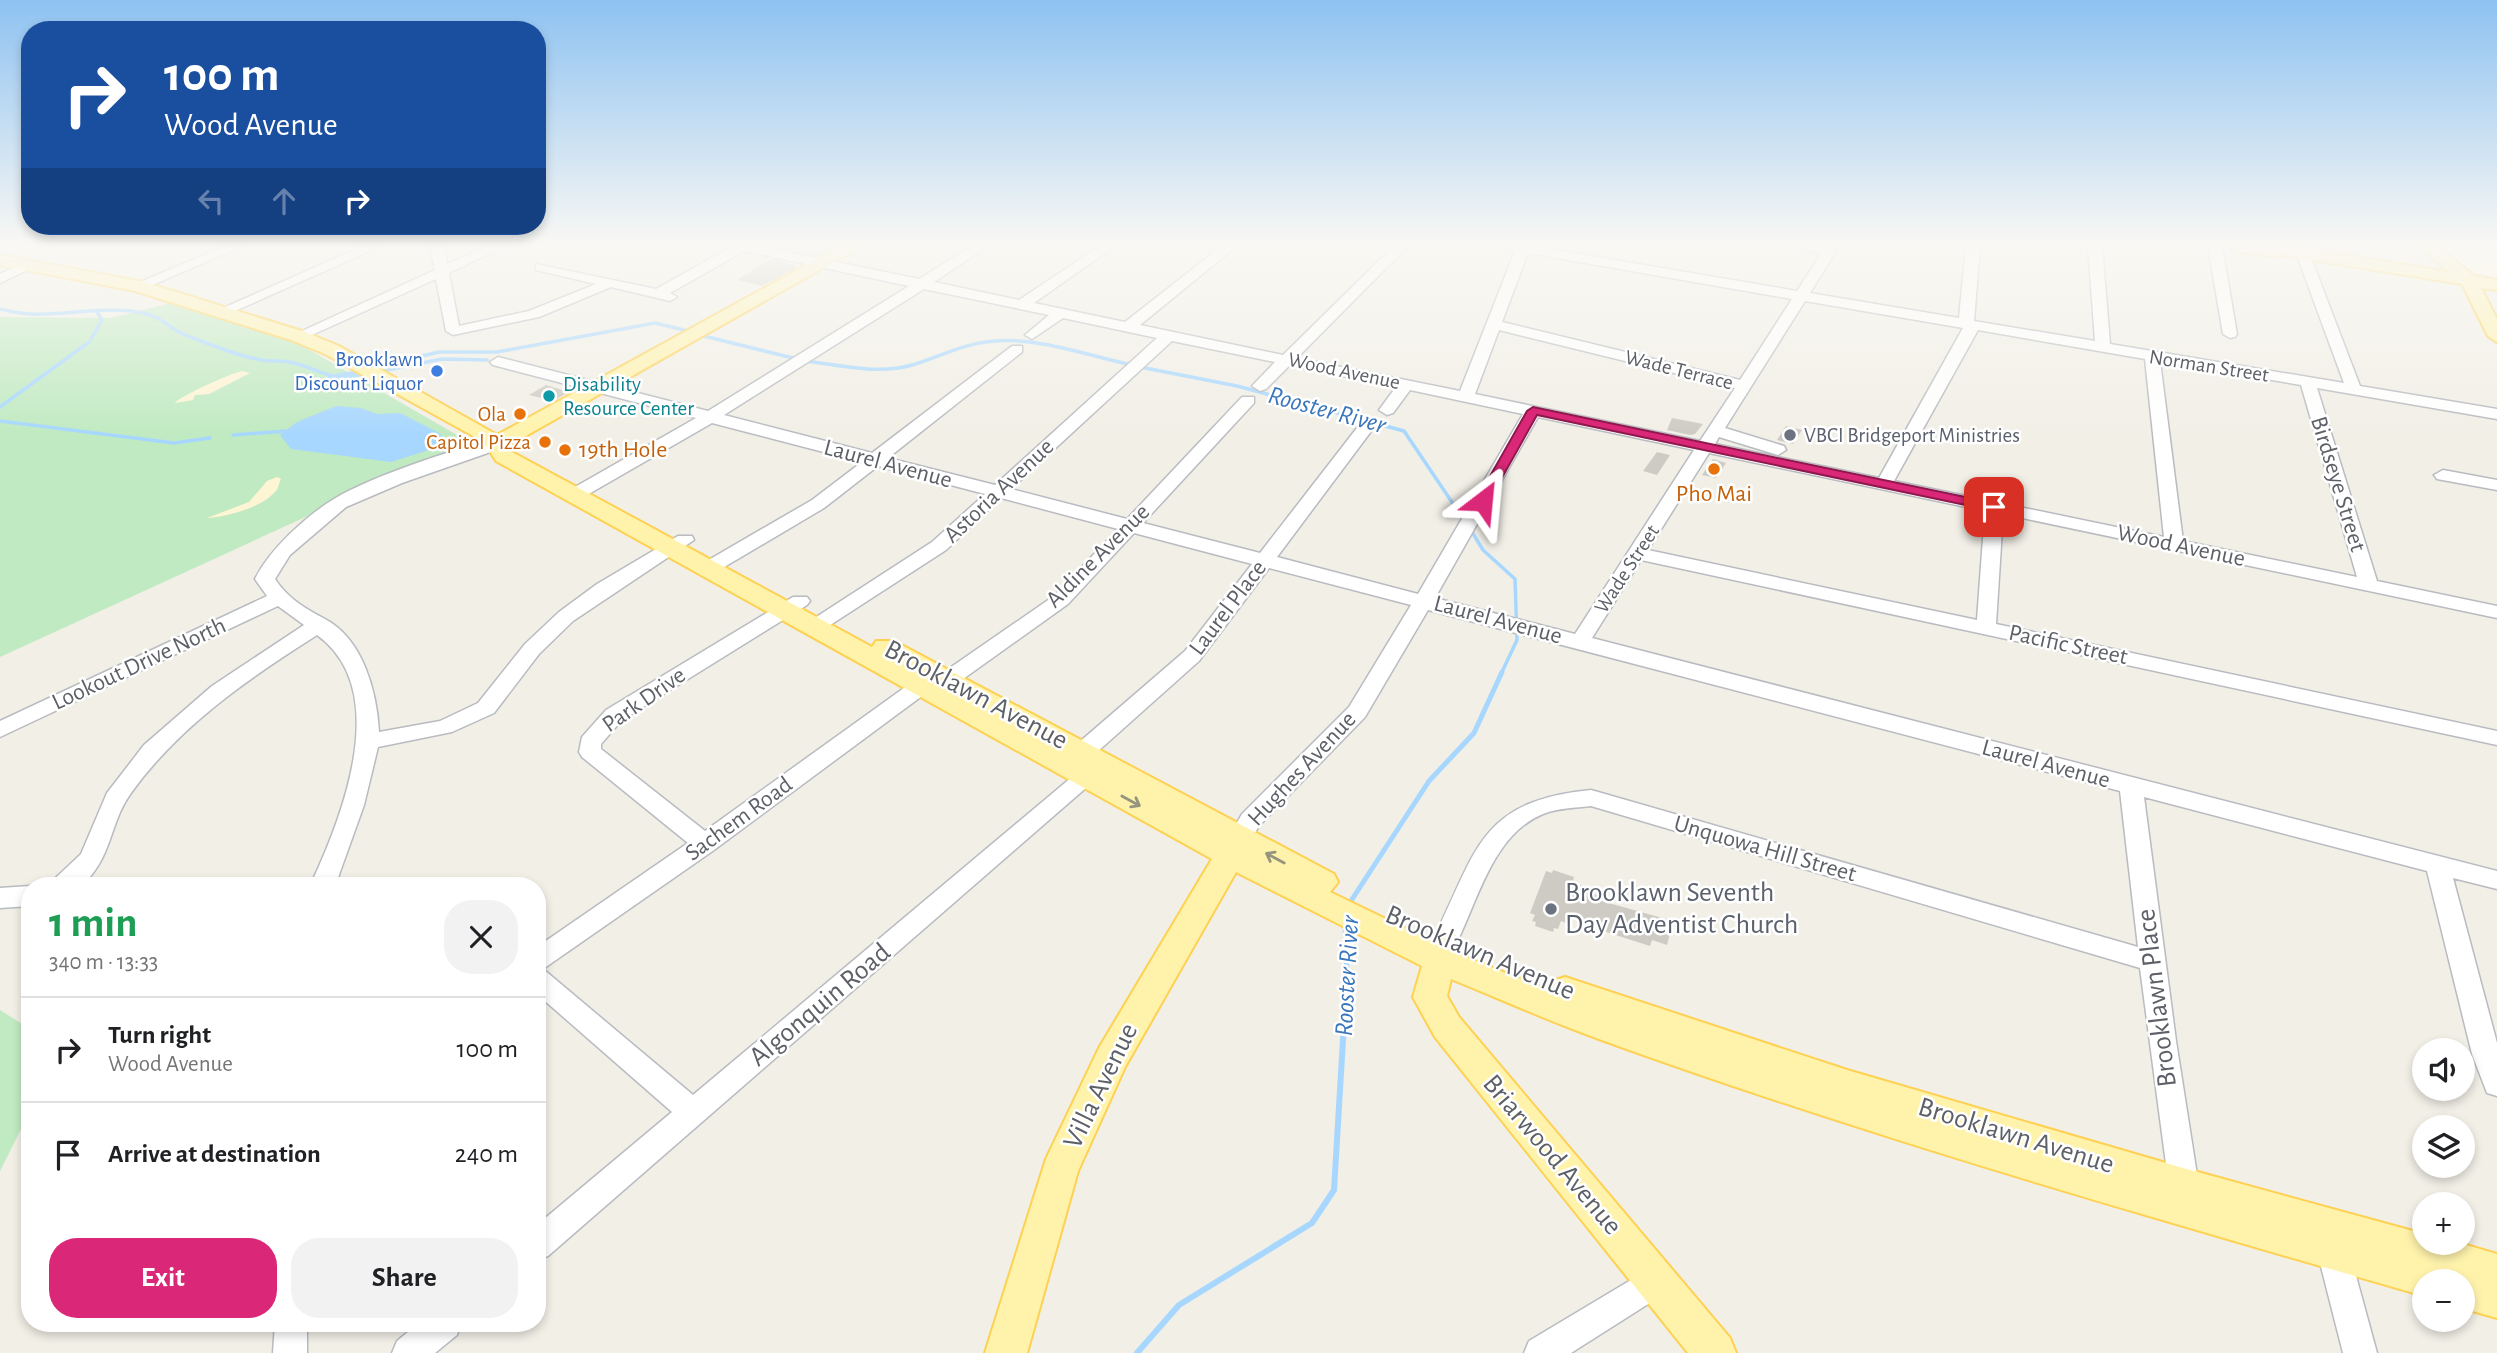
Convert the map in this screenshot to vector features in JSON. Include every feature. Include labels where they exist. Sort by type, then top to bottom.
[{"type":"main road","name":"Brooklawn Avenue","points":[[212,309],[298,336],[369,371],[482,433],[496,444],[503,456],[581,491],[679,543],[1236,847],[1441,951],[1608,1028],[1847,1105],[2330,1239],[2497,1273]]},
{"type":"main road","points":[[496,444],[742,309]]},
{"type":"main road","points":[[2490,313],[2497,336]]},
{"type":"main road","name":"Villa Avenue","points":[[1006,1353],[1059,1171],[1111,1059],[1236,847]]},
{"type":"main road","name":"Briarwood Avenue","points":[[1441,951],[1430,997],[1447,1027],[1715,1353]]},
{"type":"main road","name":"Brooklawn Avenue","points":[[2330,1239],[2412,1271]]},
{"type":"main road","points":[[2475,1291],[2497,1297]]},
{"type":"street","points":[[221,312],[228,309]]},
{"type":"street","points":[[298,336],[357,309]]},
{"type":"street","points":[[449,309],[453,331],[523,319],[553,309]]},
{"type":"street","points":[[581,491],[710,417],[879,309]]},
{"type":"street","name":"Wood Avenue","points":[[1045,309],[2497,612]]},
{"type":"street","points":[[1128,327],[1151,309]]},
{"type":"street","name":"Aldine Avenue","points":[[934,683],[1060,600],[1284,359],[1336,309]]},
{"type":"street","points":[[1466,396],[1499,309]]},
{"type":"street","name":"Wade Street","points":[[1579,643],[1794,309]]},
{"type":"street","name":"Norman Street","points":[[1878,309],[2497,414]]},
{"type":"street","points":[[1884,484],[1970,330],[1966,318],[1967,309]]},
{"type":"street","points":[[2100,309],[2103,348]]},
{"type":"street","points":[[2226,309],[2230,334]]},
{"type":"street","points":[[2324,309],[2354,390]]},
{"type":"street","points":[[1032,335],[1062,313]]},
{"type":"street","name":"Wade Terrace","points":[[1493,324],[1744,385]]},
{"type":"street","name":"Astoria Avenue","points":[[821,622],[939,546],[1169,335]]},
{"type":"street","points":[[715,564],[818,504],[1017,349]]},
{"type":"street","points":[[2152,357],[2174,544]]},
{"type":"street","name":"Laurel Avenue","points":[[498,362],[2497,880]]},
{"type":"street","name":"Birdseye Street","points":[[2308,383],[2369,585]]},
{"type":"street","points":[[1387,410],[1406,385]]},
{"type":"street","name":"Hughes Avenue","points":[[1236,847],[1250,820],[1357,712],[1462,537],[1533,411]]},
{"type":"street","name":"Laurel Place","points":[[1085,765],[1192,656],[1366,427]]},
{"type":"street","name":"Wood Avenue","points":[[1715,430],[1866,480]]},
{"type":"street","points":[[325,877],[343,830],[368,742],[357,671],[342,645],[320,624],[279,598],[265,579],[272,564],[340,503],[387,482],[496,444]]},
{"type":"street","points":[[2443,475],[2497,485]]},
{"type":"street","points":[[1986,628],[1994,507]]},
{"type":"street","points":[[368,742],[476,716],[486,708],[533,647],[563,620],[615,581],[679,543]]},
{"type":"street","name":"Pacific Street","points":[[1638,554],[2497,738]]},
{"type":"street","name":"Lookout Drive North","points":[[0,730],[279,598]]},
{"type":"street","name":"Park Drive","points":[[705,844],[590,752],[590,743],[614,715],[791,606]]},
{"type":"street","points":[[74,877],[94,858],[116,796],[152,749],[240,676],[320,624]]},
{"type":"street","name":"Sachem Road","points":[[546,955],[934,683]]},
{"type":"street","name":"Algonquin Road","points":[[546,1237],[693,1113],[1085,765]]},
{"type":"street","name":"Brooklawn Place","points":[[2131,786],[2154,962],[2163,1065],[2185,1198]]},
{"type":"street","name":"Unquowa Hill Street","points":[[1441,951],[1496,837],[1510,822],[1532,809],[1557,802],[1591,798],[2154,962]]},
{"type":"street","points":[[2437,864],[2486,1054],[2497,1084]]},
{"type":"street","points":[[0,898],[21,897]]},
{"type":"street","points":[[546,986],[693,1113]]},
{"type":"street","points":[[2330,1239],[2360,1353]]},
{"type":"street","points":[[1541,1353],[1656,1281]]},
{"type":"street","points":[[290,1353],[291,1332]]},
{"type":"street","points":[[409,1353],[434,1332]]},
{"type":"green space","points":[[147,309],[198,309],[289,338],[457,435],[465,443],[449,455],[344,495],[312,514],[0,657],[0,317],[110,318]]},
{"type":"green space","points":[[0,1010],[21,1023],[21,1129],[0,1171]]},
{"type":"sand","points":[[242,371],[250,373],[209,394],[195,395],[193,400],[175,403],[186,395]]},
{"type":"sand","points":[[277,477],[281,479],[277,490],[260,503],[233,514],[207,518],[249,502],[267,481]]},
{"type":"water","points":[[336,406],[361,408],[377,414],[400,413],[439,433],[448,444],[391,462],[291,449],[280,435],[297,422]]},
{"type":"building","name":"Disability Resource Center","points":[[546,385],[569,392],[553,401],[529,395]]},
{"type":"building","points":[[1672,418],[1703,424],[1695,434],[1690,435],[1667,430]]},
{"type":"building","name":"VBCI Bridgeport Ministries","points":[[1786,426],[1802,430],[1793,444],[1777,440]]},
{"type":"building","points":[[1657,452],[1670,455],[1657,475],[1643,471]]},
{"type":"building","name":"Pho Mai","points":[[1713,459],[1726,463],[1716,478],[1702,475]]},
{"type":"building","name":"Brooklawn Seventh Day Adventist Church","points":[[1553,870],[1574,877],[1573,881],[1579,885],[1595,890],[1594,894],[1600,896],[1598,900],[1673,921],[1667,945],[1652,940],[1650,946],[1600,930],[1602,926],[1568,915],[1566,923],[1561,921],[1558,929],[1554,928],[1553,932],[1535,926],[1536,922],[1532,921],[1535,915],[1530,913],[1546,871],[1552,873]]},
{"type":"waterway","name":"Rooster River","points":[[1,309],[36,314],[108,310],[143,313],[185,335],[243,356],[294,363],[334,376]]},
{"type":"waterway","points":[[91,339],[102,320],[97,312]]},
{"type":"waterway","name":"Rooster River","points":[[371,368],[439,352],[497,352],[655,323],[692,332]]},
{"type":"waterway","name":"Rooster River","points":[[700,335],[797,359]]},
{"type":"waterway","name":"Rooster River","points":[[805,361],[858,368],[899,368],[973,344],[1011,341],[1046,344],[1132,365]]},
{"type":"waterway","points":[[0,407],[89,342]]},
{"type":"waterway","name":"Rooster River","points":[[377,372],[442,359],[487,360]]},
{"type":"waterway","name":"Rooster River","points":[[1140,367],[1237,386],[1404,431],[1464,520]]},
{"type":"waterway","name":"Rooster River","points":[[334,376],[362,371]]},
{"type":"waterway","name":"Rooster River","points":[[334,376],[365,374]]},
{"type":"waterway","name":"Rooster River","points":[[329,377],[334,376]]},
{"type":"waterway","points":[[0,421],[174,443],[210,438]]},
{"type":"waterway","points":[[233,435],[286,431]]},
{"type":"waterway","name":"Rooster River","points":[[1469,527],[1483,550],[1515,579],[1517,640],[1501,674]]},
{"type":"waterway","name":"Rooster River","points":[[1349,904],[1429,781],[1474,733],[1502,672]]},
{"type":"waterway","name":"Rooster River","points":[[1345,923],[1347,974]]},
{"type":"waterway","name":"Rooster River","points":[[1137,1353],[1179,1305],[1312,1223],[1334,1190],[1347,974]]},
{"type":"place","name":"Brooklawn Discount Liquor","points":[[437,371]]},
{"type":"place","name":"Disability Resource Center","points":[[549,396]]},
{"type":"place","name":"Ola","points":[[520,414]]},
{"type":"place","name":"VBCI Bridgeport Ministries","points":[[1790,435]]},
{"type":"place","name":"Capitol Pizza","points":[[545,442]]},
{"type":"place","name":"19th Hole","points":[[565,450]]},
{"type":"place","name":"Pho Mai","points":[[1714,469]]},
{"type":"place","name":"Brooklawn Seventh Day Adventist Church","points":[[1551,909]]},
{"type":"route","points":[[1483,501],[1533,411],[1994,507]]}]
